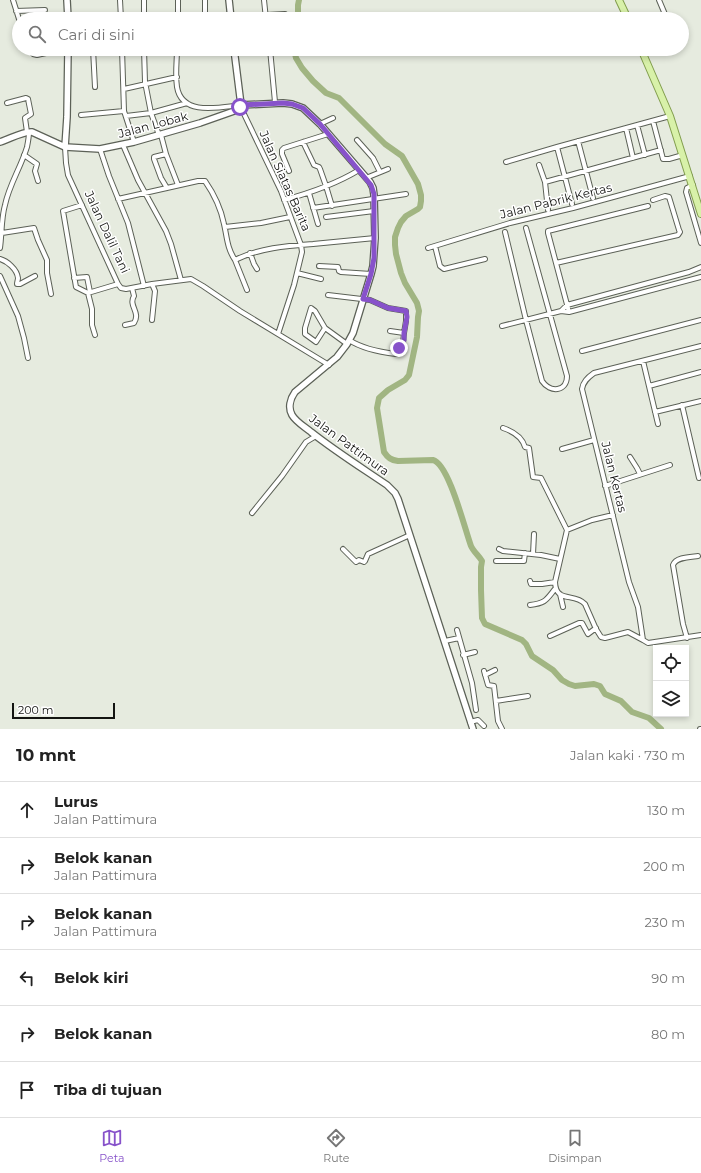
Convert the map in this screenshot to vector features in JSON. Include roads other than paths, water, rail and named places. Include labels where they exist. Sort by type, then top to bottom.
[{"type":"main road","points":[[619,0],[625,12]]},
{"type":"main road","points":[[644,56],[670,116],[701,213]]},
{"type":"street","points":[[13,0],[16,11],[45,10]]},
{"type":"street","points":[[67,0],[68,12]]},
{"type":"street","points":[[120,0],[121,12]]},
{"type":"street","points":[[144,0],[144,12]]},
{"type":"street","points":[[178,0],[178,12]]},
{"type":"street","points":[[205,12],[206,0]]},
{"type":"street","points":[[229,0],[230,12]]},
{"type":"street","points":[[264,0],[265,12]]},
{"type":"street","points":[[659,0],[665,12]]},
{"type":"street","name":"Jalan Dalil Tani","points":[[68,56],[66,163],[68,175],[118,284],[123,289],[188,279],[194,281],[329,365]]},
{"type":"street","points":[[93,56],[95,87]]},
{"type":"street","points":[[122,56],[124,111],[134,142]]},
{"type":"street","points":[[144,56],[145,84],[152,113],[178,185]]},
{"type":"street","points":[[126,116],[152,113],[187,103],[177,87],[177,56]]},
{"type":"street","name":"Jalan Siatas Barita","points":[[235,56],[240,106],[284,200],[301,245],[302,252],[297,273],[278,334]]},
{"type":"street","points":[[271,56],[275,102]]},
{"type":"street","points":[[124,89],[177,77]]},
{"type":"street","points":[[0,248],[4,206],[27,146],[28,132],[25,118],[31,114],[28,99],[26,98],[7,103]]},
{"type":"street","name":"Jalan Pattimura","points":[[187,103],[196,107],[204,108],[275,102],[292,104],[303,108],[320,124],[373,188],[375,238],[374,258],[371,274],[348,342],[329,365],[295,392],[290,404],[291,414],[308,430],[387,485],[395,493],[401,505],[473,729]]},
{"type":"street","name":"Jalan Lobak","points":[[66,147],[100,149],[123,145],[200,123],[236,110],[240,106]]},
{"type":"street","points":[[81,115],[124,111]]},
{"type":"street","points":[[506,162],[670,116]]},
{"type":"street","points":[[320,124],[333,118]]},
{"type":"street","points":[[653,121],[663,159],[665,160],[683,155]]},
{"type":"street","points":[[637,125],[645,155]]},
{"type":"street","points":[[626,128],[633,158]]},
{"type":"street","points":[[2,141],[28,132],[37,133],[66,147]]},
{"type":"street","points":[[289,171],[282,154],[282,150],[284,148],[328,134]]},
{"type":"street","points":[[357,140],[373,158],[380,172]]},
{"type":"street","points":[[578,141],[593,198]]},
{"type":"street","points":[[303,142],[314,165],[320,168],[332,206]]},
{"type":"street","points":[[123,145],[145,193],[166,231],[181,280]]},
{"type":"street","points":[[557,147],[572,204]]},
{"type":"street","points":[[100,149],[128,223],[144,286]]},
{"type":"street","points":[[544,182],[661,150]]},
{"type":"street","points":[[166,154],[154,159],[158,171],[167,188]]},
{"type":"street","points":[[24,155],[37,164],[35,171],[38,181]]},
{"type":"street","points":[[539,165],[544,182],[548,210]]},
{"type":"street","points":[[366,178],[388,169]]},
{"type":"street","points":[[284,200],[309,193],[359,170]]},
{"type":"street","name":"Jalan Pabrik Kertas","points":[[428,248],[510,223],[573,208],[690,176]]},
{"type":"street","points":[[118,199],[178,185],[203,180],[205,181],[219,206],[225,227],[228,248],[235,260],[247,290]]},
{"type":"street","points":[[693,185],[687,188],[686,192],[701,243]]},
{"type":"street","points":[[309,193],[318,224]]},
{"type":"street","points":[[313,208],[406,194]]},
{"type":"street","points":[[556,263],[678,235],[680,232],[669,197],[665,196],[653,200]]},
{"type":"street","points":[[82,205],[63,211],[76,287],[89,292],[118,284]]},
{"type":"street","points":[[569,312],[548,231],[648,206]]},
{"type":"street","points":[[326,217],[374,211]]},
{"type":"street","points":[[225,227],[261,223],[290,217]]},
{"type":"street","points":[[2,233],[34,228],[47,260],[47,273],[51,294]]},
{"type":"street","points":[[505,232],[525,320],[542,381],[553,390],[565,385],[567,376],[526,228]]},
{"type":"street","points":[[235,260],[264,250],[375,238]]},
{"type":"street","points":[[435,246],[440,266],[444,270],[485,259]]},
{"type":"street","points":[[250,254],[257,269]]},
{"type":"street","points":[[0,259],[7,262],[13,268],[18,278],[17,284],[20,284],[35,276]]},
{"type":"street","points":[[319,266],[338,267],[342,272],[371,274]]},
{"type":"street","points":[[561,311],[567,305],[689,272],[701,267]]},
{"type":"street","points":[[297,273],[321,279]]},
{"type":"street","points":[[0,276],[18,316],[28,358]]},
{"type":"street","points":[[74,278],[87,277],[92,309],[92,325],[95,335]]},
{"type":"street","points":[[502,326],[561,311],[569,312],[701,277]]},
{"type":"street","points":[[152,284],[155,291],[152,320]]},
{"type":"street","points":[[635,286],[637,294]]},
{"type":"street","points":[[125,325],[135,322],[136,318],[136,310],[132,302],[134,295],[132,288]]},
{"type":"street","points":[[325,328],[316,342],[305,334],[311,308],[315,311],[325,328],[348,342],[379,352],[396,354],[399,350],[399,346],[403,343],[406,321],[406,311],[388,308],[370,300],[328,295]]},
{"type":"street","points":[[582,351],[701,320]]},
{"type":"street","points":[[390,331],[404,333]]},
{"type":"street","name":"Jalan Kertas","points":[[643,640],[638,607],[629,582],[612,515],[582,390],[583,384],[586,379],[594,373],[701,346]]},
{"type":"street","points":[[643,361],[658,424]]},
{"type":"street","points":[[649,386],[701,372]]},
{"type":"street","points":[[655,412],[701,401]]},
{"type":"street","points":[[682,405],[699,478]]},
{"type":"street","points":[[503,428],[515,434],[523,442],[526,447],[533,477],[541,478],[567,530],[555,582],[555,589],[541,604],[530,605]]},
{"type":"street","points":[[252,513],[282,476],[306,442],[315,435]]},
{"type":"street","points":[[562,449],[594,440]]},
{"type":"street","points":[[630,457],[638,468],[640,474]]},
{"type":"street","points":[[606,486],[670,465]]},
{"type":"street","points":[[567,530],[592,520],[612,515]]},
{"type":"street","points":[[533,554],[534,534]]},
{"type":"street","points":[[343,549],[356,562],[359,560],[364,562],[366,561],[368,554],[410,535]]},
{"type":"street","points":[[499,549],[503,551],[560,559]]},
{"type":"street","points":[[496,561],[524,561],[525,553]]},
{"type":"street","points":[[687,638],[683,624],[673,565],[677,560],[698,556]]},
{"type":"street","points":[[530,581],[531,584],[555,582]]},
{"type":"street","points":[[555,589],[560,594],[567,597],[582,600],[596,628],[603,638],[628,632],[648,643],[701,635]]},
{"type":"street","points":[[560,594],[563,608]]},
{"type":"street","points":[[550,636],[554,631],[579,623],[582,623],[588,633],[596,628]]},
{"type":"street","points":[[457,630],[472,683],[476,710]]},
{"type":"street","points":[[444,641],[459,638]]},
{"type":"street","points":[[463,655],[475,652]]},
{"type":"street","points":[[495,670],[484,673],[488,685],[494,686],[498,721],[502,729]]},
{"type":"street","points":[[496,701],[528,696]]},
{"type":"street","points":[[470,722],[478,720],[484,726]]},
{"type":"waterway","points":[[298,12],[299,0]]},
{"type":"waterway","points":[[296,56],[302,68],[313,81],[326,93],[339,98],[385,144],[402,156],[418,184],[421,195],[420,207],[406,216],[401,222],[395,237],[396,254],[401,273],[417,303],[419,311],[417,337],[409,375],[405,380],[388,390],[379,398],[377,408],[384,452],[393,460],[398,461],[433,460],[439,464],[445,473],[456,498],[471,546],[482,561],[482,618],[485,624],[522,640],[526,644],[532,656],[553,670],[562,680],[575,686],[594,684],[600,686],[605,694],[621,701],[632,712],[649,718],[661,729]]}]
